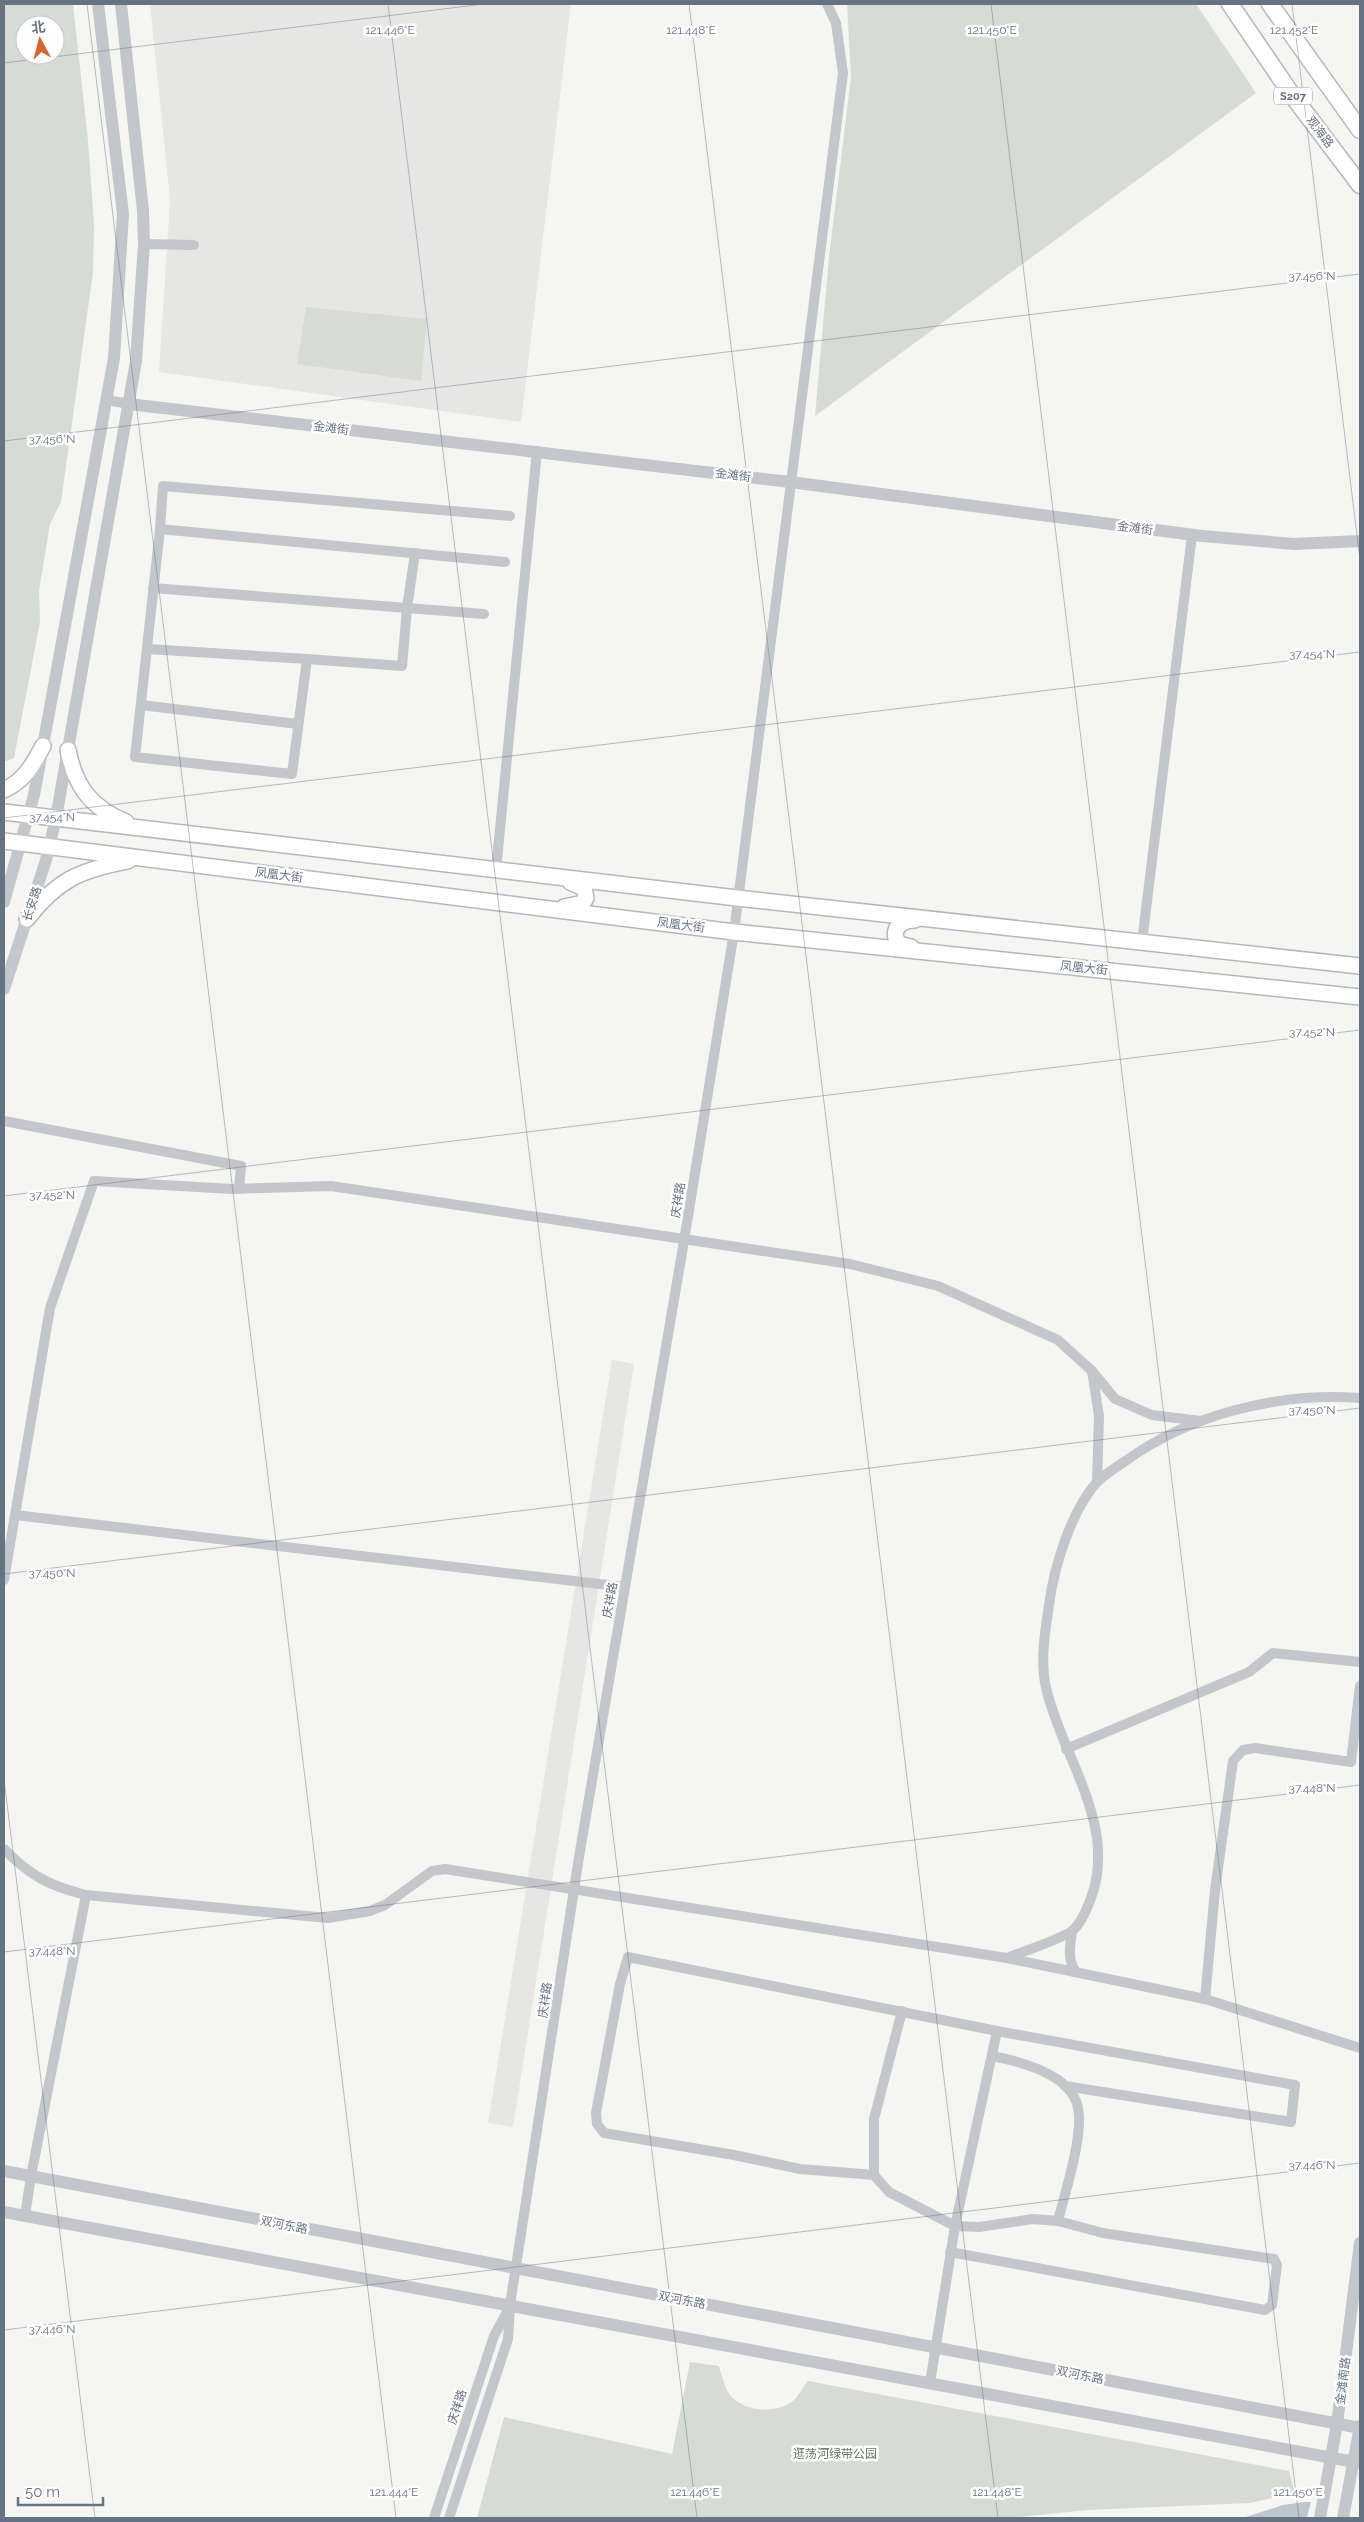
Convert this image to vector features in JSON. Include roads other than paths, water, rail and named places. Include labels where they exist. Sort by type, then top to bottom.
[{"type":"main road","name":"观海路","points":[[1230,4],[1292,95],[1360,184]]},
{"type":"main road","name":"S207","points":[[1270,4],[1360,130]]},
{"type":"main road","points":[[4,790],[22,779],[32,768],[43,746]]},
{"type":"main road","points":[[68,750],[72,769],[80,787],[97,806],[118,819],[142,828]]},
{"type":"main road","points":[[4,812],[737,898],[1360,966]]},
{"type":"main road","name":"凤凰大街","points":[[4,842],[49,846],[734,932],[1360,997]]},
{"type":"main road","points":[[27,919],[44,896],[74,876],[103,866],[145,858]]},
{"type":"main road","points":[[535,907],[572,907],[583,903],[586,898],[584,888],[578,884],[546,876]]},
{"type":"main road","points":[[932,952],[899,944],[895,937],[895,931],[898,925],[909,920],[934,920]]},
{"type":"street","points":[[4,902],[28,814],[43,746],[114,358],[123,214],[98,4]]},
{"type":"street","name":"长安路","points":[[4,989],[27,919],[56,818],[136,360],[144,244],[138,153],[121,4]]},
{"type":"street","name":"庆祥路","points":[[449,2518],[508,2339],[510,2305],[574,1890],[684,1241],[734,932],[842,72],[836,22],[827,4]]},
{"type":"street","points":[[144,244],[194,245]]},
{"type":"street","name":"金滩街","points":[[107,400],[790,482],[1192,535],[1294,544],[1360,541]]},
{"type":"street","points":[[496,870],[537,452]]},
{"type":"street","points":[[307,659],[292,774],[135,757],[160,529],[162,486],[510,516]]},
{"type":"street","points":[[160,529],[505,562]]},
{"type":"street","points":[[1142,942],[1192,535]]},
{"type":"street","points":[[147,649],[402,666],[407,608],[415,553]]},
{"type":"street","points":[[153,588],[484,614]]},
{"type":"street","points":[[140,704],[298,724]]},
{"type":"street","points":[[4,1121],[241,1166],[239,1189]]},
{"type":"street","points":[[4,1580],[50,1308],[94,1181],[239,1189],[331,1186],[684,1241],[850,1264],[938,1286],[1058,1340],[1092,1371],[1115,1399],[1152,1415],[1202,1421]]},
{"type":"street","points":[[1092,1371],[1099,1416],[1097,1482]]},
{"type":"street","points":[[1007,1958],[1072,1931],[1082,1918],[1091,1898],[1096,1877],[1098,1839],[1078,1771],[1066,1749],[1046,1686],[1044,1656],[1045,1631],[1052,1577],[1070,1529],[1097,1482],[1146,1446],[1202,1421],[1234,1410],[1268,1403],[1333,1396],[1360,1398]]},
{"type":"street","points":[[16,1515],[625,1587]]},
{"type":"street","points":[[1066,1749],[1249,1672],[1273,1653],[1360,1662]]},
{"type":"street","points":[[1204,1999],[1233,1761],[1243,1750],[1255,1748],[1351,1762],[1359,1712],[1360,1686]]},
{"type":"street","points":[[4,1849],[24,1869],[59,1888],[86,1895],[328,1918],[370,1911],[384,1906],[432,1871],[445,1869],[1007,1958],[1204,1999],[1360,2048]]},
{"type":"street","points":[[25,2216],[31,2176],[86,1895]]},
{"type":"street","points":[[1072,1931],[1071,1966],[1076,1972]]},
{"type":"street","points":[[874,2175],[800,2169],[734,2155],[604,2133],[597,2124],[596,2113],[620,1984],[628,1957],[997,2031],[1295,2085],[1291,2122],[1065,2086]]},
{"type":"street","points":[[902,2011],[874,2119],[874,2175],[889,2192],[955,2226],[979,2227],[1033,2219],[1058,2221],[1103,2233],[1274,2259],[1277,2265],[1272,2305],[1266,2310],[950,2252]]},
{"type":"street","points":[[930,2383],[950,2252],[997,2031]]},
{"type":"street","points":[[992,2056],[1018,2062],[1042,2071],[1065,2086],[1076,2100],[1079,2116],[1078,2134],[1058,2221]]},
{"type":"street","name":"双河东路","points":[[4,2171],[1360,2427]]},
{"type":"street","points":[[4,2212],[1357,2462]]},
{"type":"street","name":"金滩南路","points":[[1320,2518],[1337,2424],[1360,2243]]},
{"type":"street","name":"庆祥路","points":[[434,2518],[494,2336],[510,2305]]},
{"type":"street","points":[[1343,2518],[1346,2499],[1357,2462],[1360,2427]]},
{"type":"park label","name":"逛荡河绿带公园","points":[[835,2454]]}]
